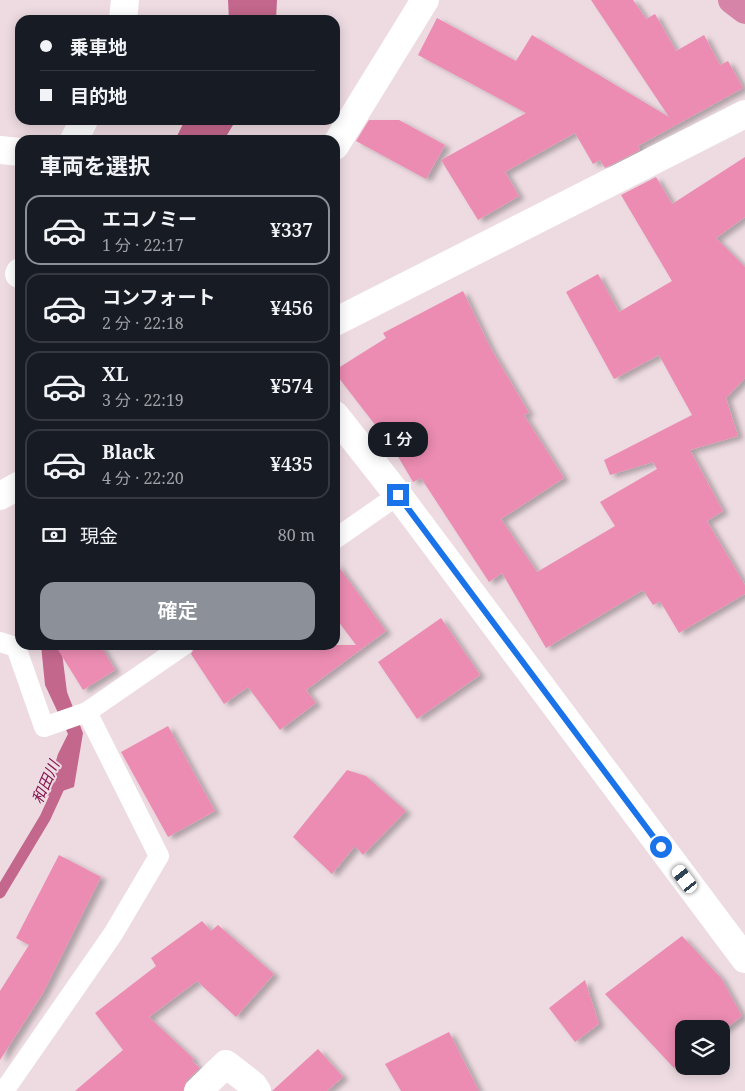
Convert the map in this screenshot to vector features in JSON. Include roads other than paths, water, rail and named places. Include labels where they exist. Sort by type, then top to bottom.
[{"type":"highway","points":[[732,0],[745,10]]},
{"type":"street","points":[[124,15],[125,0]]},
{"type":"street","points":[[340,138],[425,0]]},
{"type":"street","points":[[340,319],[745,114]]},
{"type":"street","points":[[0,150],[15,152]]},
{"type":"street","points":[[340,421],[398,495],[745,959]]},
{"type":"street","points":[[198,1091],[226,1064],[253,1085],[257,1091]]},
{"type":"lane","points":[[340,536],[398,495]]},
{"type":"lane","points":[[0,642],[15,647]]},
{"type":"lane","points":[[17,650],[44,727],[85,713],[177,650]]},
{"type":"lane","points":[[4,1091],[113,934],[159,856],[85,713]]},
{"type":"waterway","name":"和田川","points":[[0,893],[45,818],[62,781]]}]
